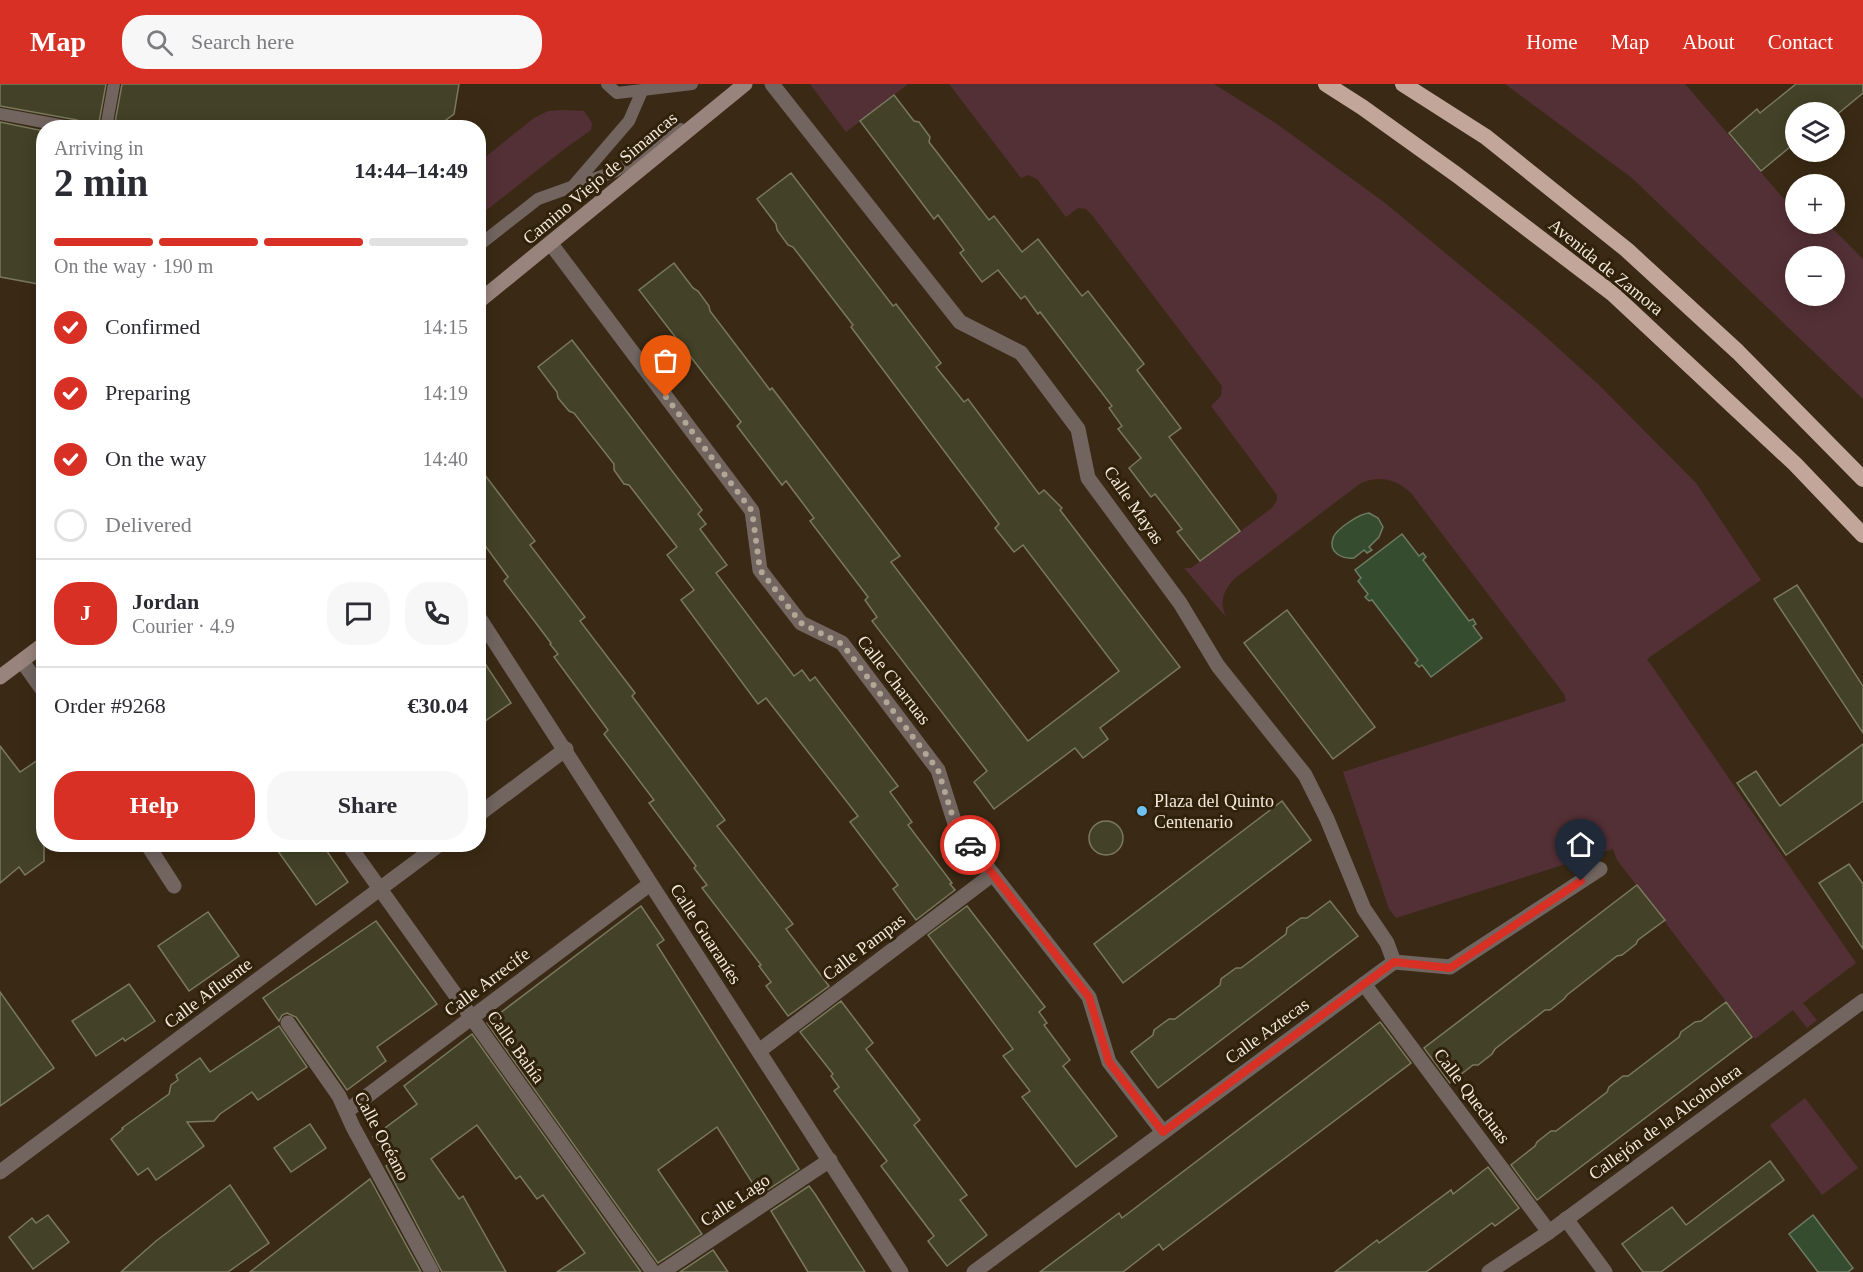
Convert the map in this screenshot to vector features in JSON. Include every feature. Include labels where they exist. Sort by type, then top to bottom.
[{"type":"highway","name":"Avenida de Zamora","points":[[1326,84],[1457,175],[1614,294],[1795,464],[1863,535]]},
{"type":"highway","name":"Avenida de Zamora","points":[[1403,84],[1486,137],[1627,250],[1738,352],[1863,479]]},
{"type":"main road","name":"Camino Viejo de Simancas","points":[[486,296],[745,84]]},
{"type":"main road","points":[[0,677],[36,650]]},
{"type":"street","name":"Calle Mayas","points":[[772,84],[960,322],[1021,353],[1078,429],[1088,478],[1180,603],[1218,666],[1305,776],[1328,819],[1364,909],[1387,943],[1394,962]]},
{"type":"street","name":"Calle Charruas","points":[[551,244],[752,511],[760,570],[801,623],[842,644],[938,770],[956,827],[1089,997],[1109,1062],[1163,1132]]},
{"type":"street","name":"Calle Guaraníes","points":[[486,628],[901,1272]]},
{"type":"street","points":[[22,661],[36,681]]},
{"type":"street","points":[[486,809],[566,749]]},
{"type":"street","points":[[152,852],[174,886]]},
{"type":"street","name":"Calle Bahía","points":[[354,852],[653,1272]]},
{"type":"street","name":"Calle Afluente","points":[[0,1172],[429,852]]},
{"type":"street","points":[[1394,962],[1450,968],[1600,868]]},
{"type":"street","name":"Calle Pampas","points":[[759,1052],[993,874]]},
{"type":"street","name":"Calle Arrecife","points":[[347,1111],[650,884]]},
{"type":"street","name":"Calle Aztecas","points":[[974,1272],[1394,962]]},
{"type":"street","name":"Calle Quechuas","points":[[1364,984],[1549,1232]]},
{"type":"street","name":"Callejón de la Alcoholera","points":[[1489,1272],[1549,1232],[1863,1001]]},
{"type":"street","name":"Calle Océano","points":[[288,1023],[339,1096],[353,1127],[432,1272]]},
{"type":"street","name":"Calle Lago","points":[[662,1272],[830,1160]]},
{"type":"street","points":[[1566,1219],[1605,1272]]},
{"type":"lane","points":[[107,120],[114,84]]},
{"type":"lane","points":[[607,84],[617,93],[692,84]]},
{"type":"lane","points":[[571,187],[629,122],[642,91]]},
{"type":"lane","points":[[486,240],[538,200],[616,171],[724,100]]},
{"type":"lane","points":[[0,114],[36,121]]},
{"type":"shaded area","points":[[810,84],[908,84],[846,132]]},
{"type":"shaded area","points":[[949,84],[1214,84],[1277,124],[1385,203],[1536,328],[1599,385],[1696,483],[1761,580],[1647,659],[1856,963],[1803,1003],[1817,1020],[1807,1028],[1793,1010],[1755,1039],[1617,860],[1613,849],[1396,918],[1389,909],[1343,772],[1566,701],[1564,694],[1411,493],[1400,484],[1387,480],[1375,479],[1361,483],[1234,579],[1223,597],[1226,617],[1184,568],[1191,568],[1272,508],[1277,495],[1211,406],[1221,396],[1222,386],[1092,215],[1086,209],[1078,208],[1066,217],[1037,179],[1028,175],[1021,178]]},
{"type":"shaded area","points":[[1505,84],[1685,84],[1785,200],[1785,234],[1838,234],[1863,259],[1863,399],[1632,178]]},
{"type":"shaded area","points":[[548,111],[584,111],[592,123],[591,130],[486,210],[486,156],[534,118]]},
{"type":"shaded area","points":[[1369,513],[1378,518],[1383,527],[1379,537],[1369,547],[1372,550],[1367,553],[1364,550],[1354,558],[1337,554],[1332,548],[1332,543],[1338,530]]},
{"type":"shaded area","points":[[1402,534],[1419,556],[1423,553],[1426,557],[1423,560],[1469,621],[1473,619],[1476,624],[1473,626],[1482,638],[1431,677],[1422,665],[1419,667],[1415,663],[1418,660],[1372,600],[1369,601],[1365,597],[1368,594],[1358,581],[1361,578],[1355,570]]},
{"type":"shaded area","points":[[1805,1098],[1858,1168],[1822,1195],[1770,1125]]},
{"type":"shaded area","points":[[1813,1215],[1853,1268],[1848,1272],[1818,1272],[1789,1234]]},
{"type":"building","points":[[0,84],[106,84],[99,120],[77,120],[0,106]]},
{"type":"building","points":[[122,84],[459,84],[454,114],[446,120],[115,120]]},
{"type":"building","points":[[1796,84],[1863,84],[1863,93],[1845,108],[1845,102],[1785,102],[1785,151],[1761,171],[1729,133],[1757,109],[1760,113]]},
{"type":"building","points":[[894,95],[914,121],[919,122],[930,137],[929,142],[989,220],[994,216],[1022,252],[1038,239],[1082,296],[1088,291],[1144,364],[1137,370],[1181,428],[1169,437],[1240,531],[1200,561],[1177,532],[1182,529],[1155,494],[1151,497],[1129,468],[1141,458],[1118,429],[1122,426],[1109,408],[1112,406],[1040,312],[1038,314],[1025,296],[1021,299],[998,270],[982,282],[960,253],[964,250],[938,215],[934,219],[860,121]]},
{"type":"building","points":[[0,122],[36,129],[36,284],[0,277]]},
{"type":"building","points":[[791,173],[893,306],[896,304],[941,363],[936,367],[964,402],[968,399],[1039,494],[1044,490],[1062,508],[1060,510],[1180,667],[1100,728],[1108,739],[1083,758],[1075,748],[994,809],[974,782],[987,771],[872,621],[877,617],[865,600],[868,597],[810,521],[814,518],[786,481],[782,485],[737,426],[741,422],[639,290],[674,263],[693,288],[698,291],[710,311],[770,390],[772,388],[900,556],[891,562],[1028,741],[1119,671],[1023,545],[1014,552],[995,528],[999,524],[851,327],[853,325],[793,247],[788,245],[777,230],[776,224],[757,199]]},
{"type":"building","points":[[572,340],[702,510],[698,514],[706,524],[700,529],[727,565],[716,573],[794,676],[802,670],[810,681],[815,677],[898,786],[890,792],[912,822],[908,825],[955,890],[916,920],[893,889],[898,885],[850,822],[858,816],[766,698],[758,704],[681,600],[694,590],[667,555],[677,547],[629,485],[624,484],[614,470],[614,464],[574,413],[569,411],[558,398],[557,392],[538,367]]},
{"type":"building","points":[[486,477],[535,541],[530,545],[585,617],[580,621],[635,693],[632,696],[725,820],[717,826],[793,924],[786,929],[829,986],[788,1016],[766,986],[771,982],[759,966],[761,965],[702,888],[707,885],[694,868],[696,866],[649,803],[654,800],[604,734],[608,730],[554,657],[558,654],[551,643],[504,581],[508,577],[486,547]]},
{"type":"building","points":[[1797,585],[1863,686],[1863,733],[1774,599]]},
{"type":"building","points":[[1287,610],[1375,727],[1333,759],[1244,643]]},
{"type":"building","points":[[486,665],[511,703],[486,720]]},
{"type":"building","points":[[1863,744],[1863,801],[1786,855],[1737,783],[1756,771],[1780,806]]},
{"type":"building","points":[[0,746],[20,772],[36,761],[36,852],[44,852],[44,861],[25,875],[19,867],[0,883]]},
{"type":"building","points":[[1282,801],[1311,840],[1123,983],[1094,944]]},
{"type":"building","points":[[1106,821],[1118,826],[1123,838],[1118,850],[1106,855],[1094,850],[1089,838],[1094,826]]},
{"type":"building","points":[[279,852],[327,852],[348,882],[316,905]]},
{"type":"building","points":[[1849,864],[1863,884],[1863,949],[1819,883]]},
{"type":"building","points":[[1637,885],[1665,920],[1550,1010],[1545,1010],[1478,1065],[1473,1065],[1450,1083],[1424,1048]]},
{"type":"building","points":[[1330,901],[1358,936],[1158,1088],[1131,1052],[1153,1035],[1154,1030],[1169,1019],[1175,1019],[1220,985],[1221,979],[1236,968],[1241,968],[1286,934],[1287,928],[1301,918],[1307,918]]},
{"type":"building","points":[[641,906],[664,940],[657,945],[799,1169],[760,1195],[717,1127],[658,1170],[702,1234],[658,1263],[487,1023]]},
{"type":"building","points":[[967,906],[1045,1007],[1039,1012],[1047,1023],[1044,1025],[1070,1060],[1063,1066],[1117,1136],[1076,1167],[1022,1097],[1030,1091],[1003,1056],[1013,1049],[928,935]]},
{"type":"building","points":[[208,912],[239,956],[189,991],[158,946]]},
{"type":"building","points":[[376,921],[437,1004],[377,1047],[386,1061],[347,1090],[296,1017],[287,1013],[282,1015],[279,1021],[263,998]]},
{"type":"building","points":[[129,984],[155,1021],[125,1041],[123,1038],[96,1056],[72,1021]]},
{"type":"building","points":[[0,992],[54,1068],[0,1106]]},
{"type":"building","points":[[841,1001],[873,1043],[866,1049],[920,1120],[914,1125],[967,1195],[960,1200],[987,1235],[947,1266],[928,1241],[934,1236],[881,1166],[887,1161],[834,1091],[839,1087],[831,1076],[833,1074],[800,1032]]},
{"type":"building","points":[[1726,1002],[1752,1037],[1537,1200],[1511,1165],[1551,1131],[1556,1131],[1607,1092],[1609,1087],[1623,1076],[1628,1076],[1679,1037],[1681,1032],[1695,1022],[1701,1021]]},
{"type":"building","points":[[1380,1022],[1411,1063],[1163,1250],[1159,1244],[1123,1272],[1040,1272],[1119,1213],[1122,1218]]},
{"type":"building","points":[[279,1026],[307,1067],[258,1100],[252,1092],[220,1114],[214,1121],[187,1122],[204,1146],[156,1180],[148,1168],[138,1175],[111,1139],[122,1128],[169,1094],[171,1085],[178,1080],[176,1075],[200,1058],[210,1072]]},
{"type":"building","points":[[472,1034],[641,1272],[557,1272],[585,1253],[543,1195],[537,1199],[520,1176],[516,1179],[477,1125],[431,1159],[459,1199],[463,1196],[506,1272],[442,1272],[386,1166],[391,1162],[373,1137],[417,1104],[404,1086]]},
{"type":"building","points":[[310,1124],[326,1148],[291,1172],[274,1148]]},
{"type":"building","points":[[1770,1161],[1784,1180],[1661,1272],[1643,1272],[1622,1244],[1672,1207],[1686,1225]]},
{"type":"building","points":[[1488,1167],[1519,1208],[1495,1226],[1492,1223],[1426,1272],[1335,1272],[1377,1240],[1379,1243],[1451,1190],[1453,1194]]},
{"type":"building","points":[[370,1179],[421,1272],[250,1272]]},
{"type":"building","points":[[230,1185],[269,1243],[228,1272],[121,1272],[156,1241]]},
{"type":"building","points":[[809,1186],[865,1272],[808,1272],[771,1211]]},
{"type":"building","points":[[48,1215],[69,1242],[33,1269],[9,1237],[32,1218],[36,1223]]},
{"type":"building","points":[[713,1250],[728,1272],[680,1272]]},
{"type":"way so far","points":[[666,397],[752,511],[760,570],[801,623],[842,644],[856,662],[938,770],[956,827],[970,845]]},
{"type":"place","name":"Plaza del Quinto Centenario","points":[[1142,811]]},
{"type":"route","points":[[970,845],[1089,997],[1109,1062],[1163,1132],[1394,962],[1450,968],[1581,881]]}]
